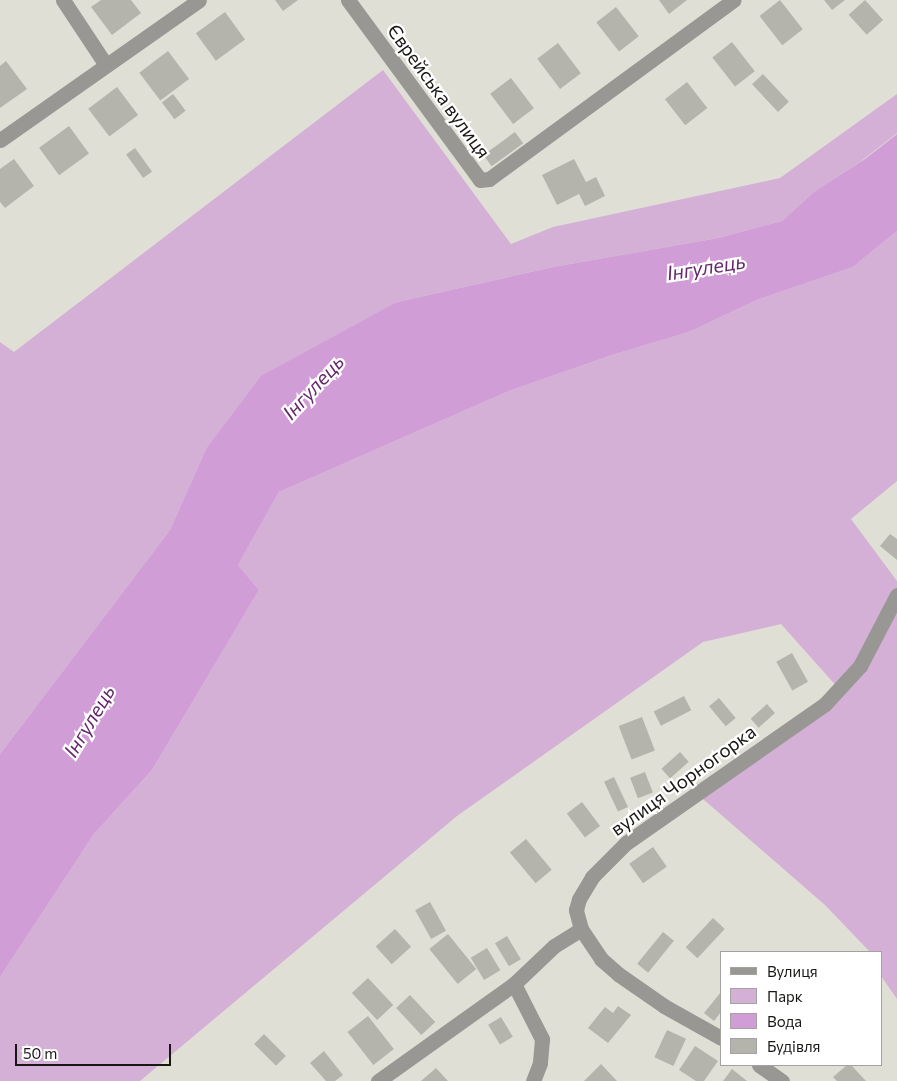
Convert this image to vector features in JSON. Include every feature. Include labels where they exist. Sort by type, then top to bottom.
[{"type":"street","points":[[63,0],[106,65]]},
{"type":"street","points":[[0,140],[199,0]]},
{"type":"street","name":"Єврейська вулиця","points":[[348,0],[480,180],[489,179],[734,0]]},
{"type":"street","name":"вулиця Чорногорка","points":[[581,929],[576,910],[579,899],[606,862],[643,830],[825,704],[860,666],[897,594]]},
{"type":"street","points":[[378,1081],[514,984],[554,946],[581,929],[601,959],[618,974],[664,1006],[720,1037]]},
{"type":"street","points":[[514,984],[542,1039],[540,1063],[533,1081]]},
{"type":"street","points":[[760,1066],[782,1081]]},
{"type":"green space","points":[[383,70],[511,244],[553,227],[780,178],[897,94],[897,133],[860,162],[815,191],[782,221],[718,238],[553,267],[397,302],[206,449],[170,530],[0,754],[0,342],[14,352]]},
{"type":"green space","points":[[897,231],[897,481],[851,519],[897,581],[897,999],[882,977],[882,951],[869,951],[825,905],[696,793],[839,689],[781,624],[703,642],[457,816],[140,1081],[0,1081],[0,977],[94,834],[152,770],[259,590],[238,565],[279,492],[509,391],[612,355],[689,332],[757,300],[853,267]]},
{"type":"water","name":"Інгулець","points":[[897,134],[897,231],[853,267],[757,300],[689,332],[612,355],[509,391],[279,492],[238,565],[259,590],[152,770],[94,834],[0,977],[0,754],[170,530],[206,449],[261,376],[397,302],[553,267],[718,238],[782,221],[815,191],[865,159]]},
{"type":"building","points":[[101,0],[131,0],[141,13],[112,35],[91,7]]},
{"type":"building","points":[[275,0],[298,0],[283,11]]},
{"type":"building","points":[[659,0],[687,0],[669,14]]},
{"type":"building","points":[[780,0],[803,29],[782,45],[760,16]]},
{"type":"building","points":[[824,0],[845,0],[832,10]]},
{"type":"building","points":[[865,0],[883,20],[867,35],[849,15]]},
{"type":"building","points":[[616,7],[639,36],[619,52],[596,22]]},
{"type":"building","points":[[225,12],[245,40],[216,61],[196,33]]},
{"type":"building","points":[[732,42],[755,71],[735,87],[712,57]]},
{"type":"building","points":[[558,43],[581,73],[560,89],[537,59]]},
{"type":"building","points":[[168,51],[189,79],[160,101],[139,73]]},
{"type":"building","points":[[6,61],[27,89],[0,108],[0,66]]},
{"type":"building","points":[[763,74],[789,102],[778,112],[752,84]]},
{"type":"building","points":[[511,78],[534,108],[513,124],[490,94]]},
{"type":"building","points":[[687,82],[707,108],[685,125],[665,99]]},
{"type":"building","points":[[117,87],[138,115],[109,137],[88,109]]},
{"type":"building","points":[[173,94],[186,111],[174,119],[162,102]]},
{"type":"building","points":[[69,126],[89,154],[59,175],[39,148]]},
{"type":"building","points":[[515,132],[523,143],[492,166],[483,155]]},
{"type":"building","points":[[135,148],[152,171],[143,178],[126,154]]},
{"type":"building","points":[[14,159],[34,186],[5,208],[0,202],[0,169]]},
{"type":"building","points":[[574,159],[586,182],[596,177],[605,196],[585,206],[579,194],[557,205],[542,175]]},
{"type":"building","points":[[890,534],[897,539],[897,560],[880,546]]},
{"type":"building","points":[[792,653],[808,682],[792,691],[776,662]]},
{"type":"building","points":[[684,696],[691,710],[661,726],[654,711]]},
{"type":"building","points":[[719,698],[736,718],[726,726],[709,706]]},
{"type":"building","points":[[767,704],[775,713],[759,728],[751,719]]},
{"type":"building","points":[[642,717],[655,751],[632,760],[619,726]]},
{"type":"building","points":[[680,752],[689,762],[670,778],[661,769]]},
{"type":"building","points":[[645,772],[653,793],[638,798],[630,778]]},
{"type":"building","points":[[614,777],[628,807],[618,812],[604,782]]},
{"type":"building","points":[[582,802],[600,826],[585,837],[567,813]]},
{"type":"building","points":[[526,839],[552,870],[536,883],[510,852]]},
{"type":"building","points":[[653,847],[667,867],[643,883],[629,864]]},
{"type":"building","points":[[430,902],[446,931],[431,939],[415,910]]},
{"type":"building","points":[[713,918],[725,929],[697,958],[686,947]]},
{"type":"building","points":[[395,929],[411,947],[392,964],[376,946]]},
{"type":"building","points":[[663,932],[674,941],[648,973],[637,964]]},
{"type":"building","points":[[448,934],[476,969],[458,984],[429,949]]},
{"type":"building","points":[[507,936],[521,959],[509,966],[495,943]]},
{"type":"building","points":[[487,948],[500,970],[484,980],[471,958]]},
{"type":"building","points":[[368,978],[393,1005],[377,1020],[352,993]]},
{"type":"building","points":[[720,993],[720,1013],[714,1021],[704,1013]]},
{"type":"building","points":[[410,995],[435,1022],[421,1035],[396,1008]]},
{"type":"building","points":[[618,1006],[631,1015],[608,1043],[588,1028],[605,1007],[613,1013]]},
{"type":"building","points":[[368,1016],[394,1049],[373,1065],[348,1032]]},
{"type":"building","points":[[501,1017],[513,1037],[500,1044],[488,1025]]},
{"type":"building","points":[[667,1030],[686,1039],[673,1066],[654,1057]]},
{"type":"building","points":[[264,1034],[286,1056],[276,1066],[254,1044]]},
{"type":"building","points":[[695,1046],[718,1061],[704,1081],[696,1081],[679,1070]]},
{"type":"building","points":[[324,1051],[343,1075],[335,1081],[326,1081],[310,1063]]},
{"type":"building","points":[[601,1064],[617,1081],[584,1081]]},
{"type":"building","points":[[846,1066],[852,1066],[866,1081],[837,1081],[833,1077]]},
{"type":"building","points":[[436,1068],[448,1081],[421,1081]]},
{"type":"building","points":[[732,1069],[747,1081],[723,1081]]}]
